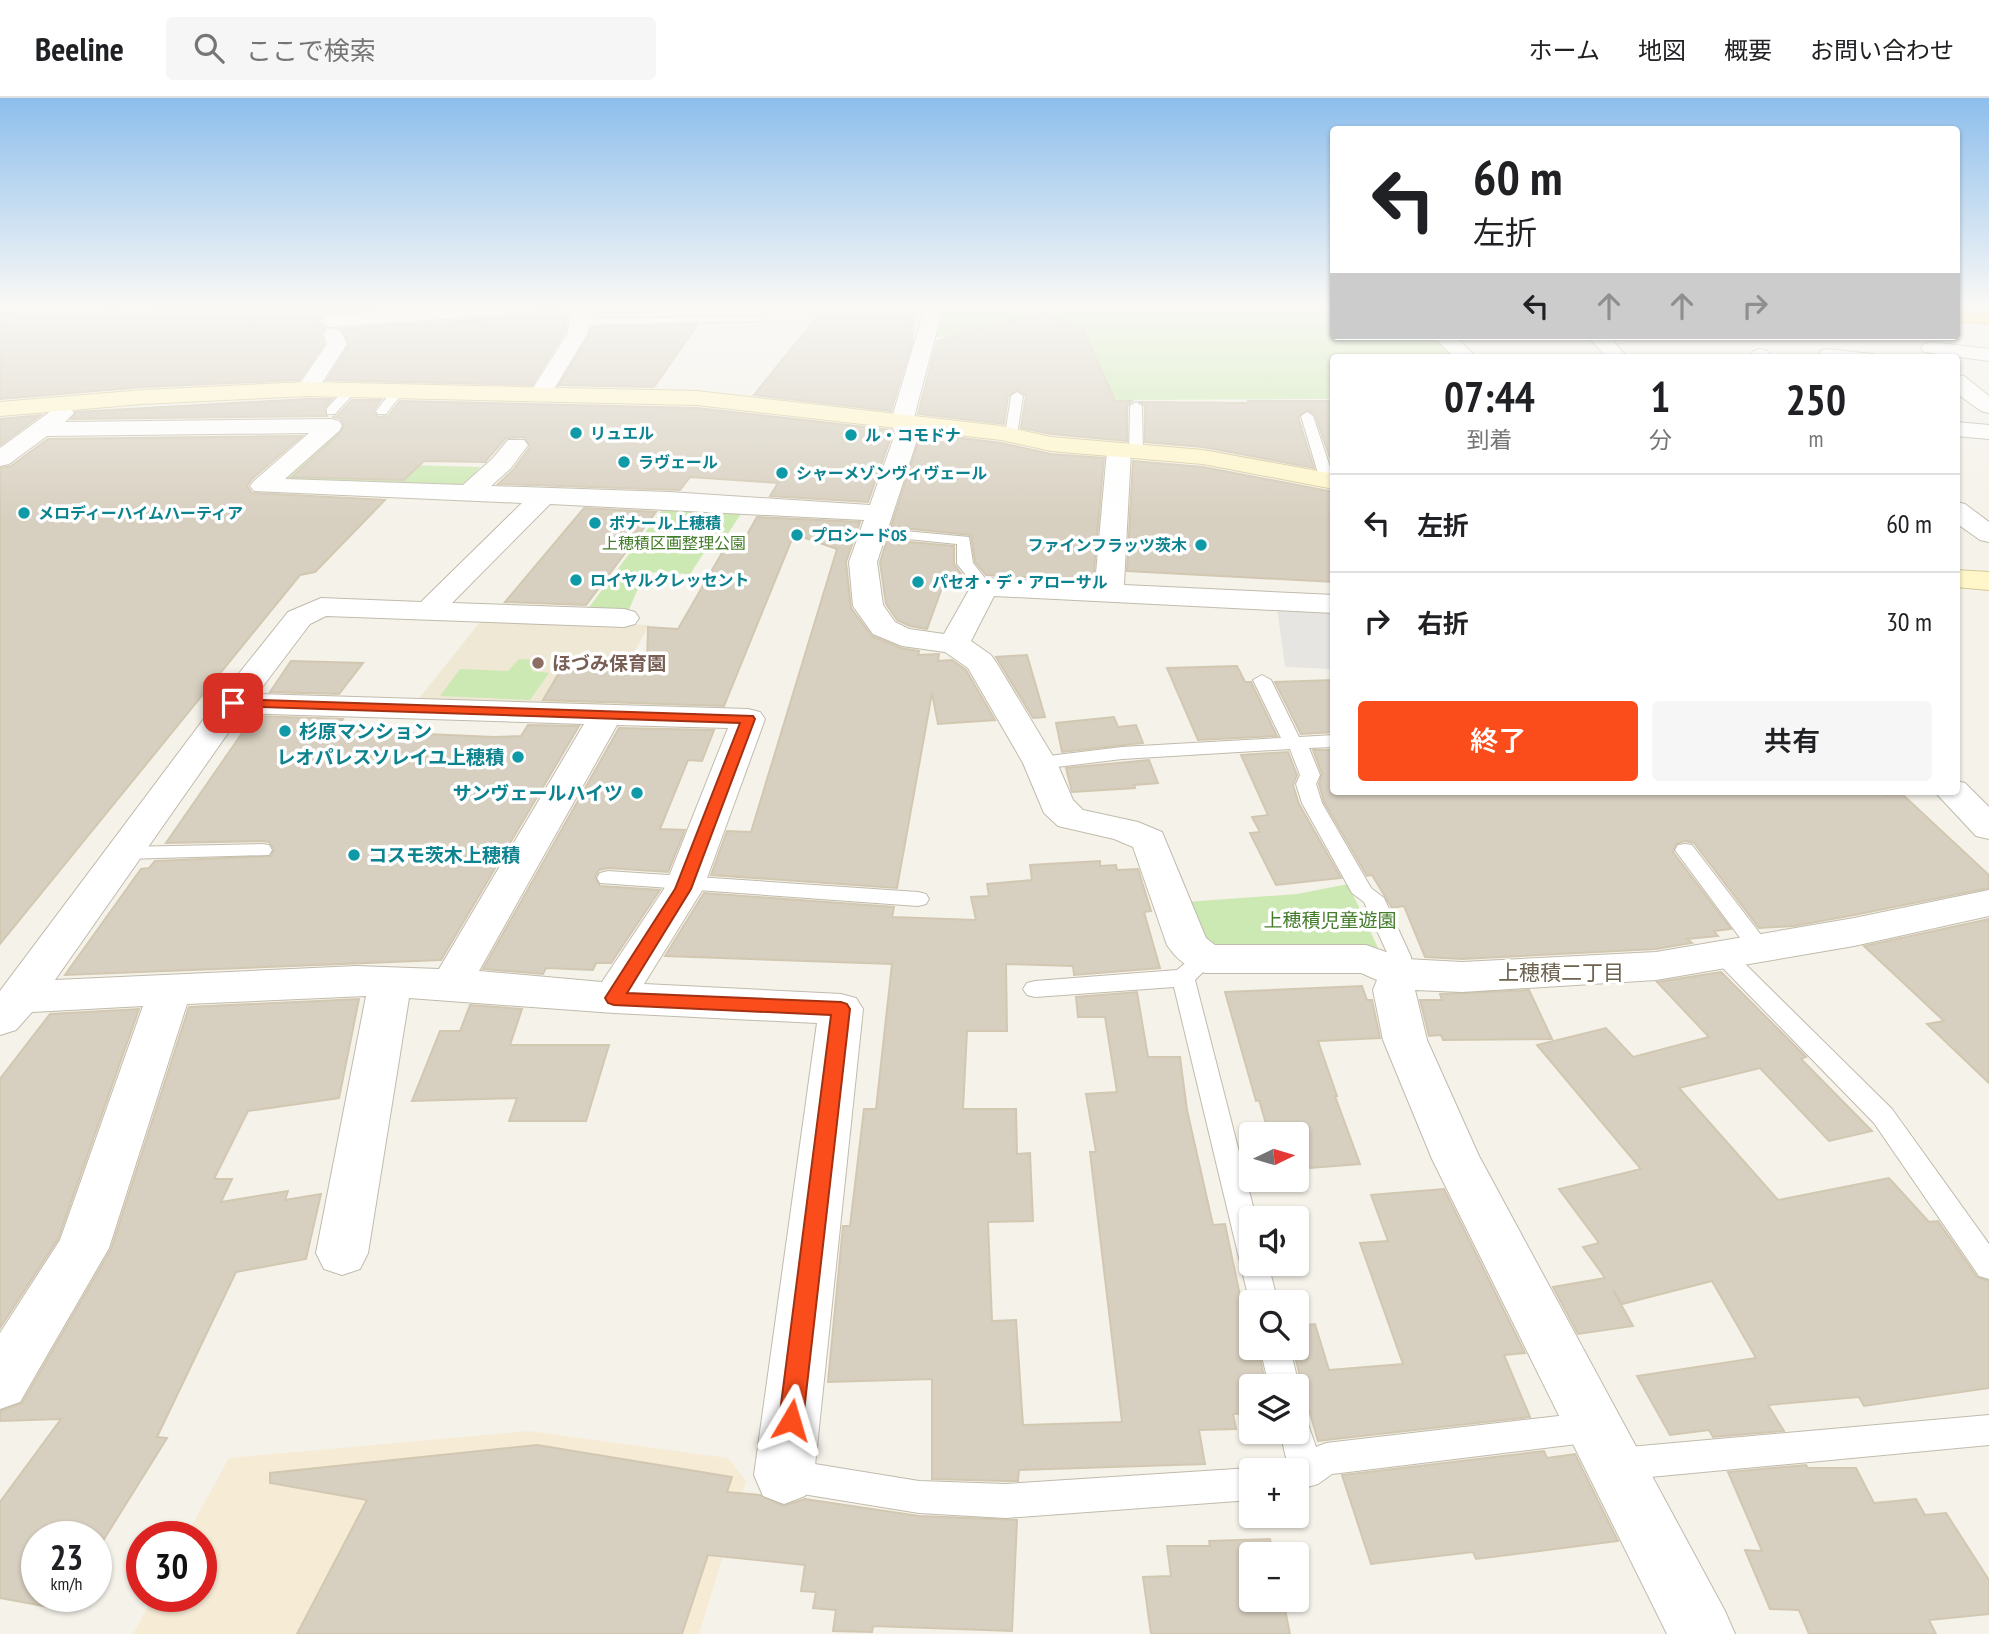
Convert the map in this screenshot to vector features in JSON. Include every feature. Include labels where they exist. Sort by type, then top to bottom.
[{"type":"street","points":[[307,389],[312,379]]},
{"type":"street","points":[[540,394],[550,379]]},
{"type":"street","points":[[914,379],[902,421],[908,434],[863,562],[868,606],[884,628],[902,637],[954,644],[981,662],[1040,764],[1057,805],[1071,818],[1125,830],[1149,840],[1188,945],[1194,969],[1366,959],[1401,973],[1462,977],[1656,966],[1742,952],[1989,903]]},
{"type":"street","points":[[1960,383],[1977,398]]},
{"type":"street","points":[[0,409],[307,389],[698,398],[1011,435],[1051,444],[1203,457],[1330,481]]},
{"type":"street","points":[[0,459],[78,402]]},
{"type":"street","points":[[43,429],[331,426],[263,486],[543,496],[876,523]]},
{"type":"street","points":[[1960,429],[1989,432]]},
{"type":"street","points":[[469,493],[502,463],[516,445]]},
{"type":"street","points":[[1109,593],[1127,452]]},
{"type":"street","points":[[429,610],[543,496]]},
{"type":"street","points":[[1960,513],[1989,534]]},
{"type":"street","points":[[1960,578],[1989,581]]},
{"type":"street","points":[[954,644],[984,587],[1330,604]]},
{"type":"street","points":[[10,1008],[233,703],[299,618],[321,607],[624,618]]},
{"type":"street","points":[[233,703],[748,719],[685,884],[614,998]]},
{"type":"street","points":[[451,984],[605,716]]},
{"type":"street","points":[[1960,786],[1989,785]]},
{"type":"street","points":[[1956,795],[1989,828]]},
{"type":"street","points":[[1401,973],[1394,990],[1405,1041],[1456,1159],[1702,1634]]},
{"type":"street","points":[[10,1008],[170,991],[356,981],[451,984],[614,998],[841,1009],[784,1475]]},
{"type":"street","points":[[342,1253],[390,982]]},
{"type":"street","points":[[0,1383],[83,1248],[170,991]]},
{"type":"lane","points":[[331,411],[352,389]]},
{"type":"lane","points":[[383,411],[399,390]]},
{"type":"lane","points":[[1011,435],[1017,396]]},
{"type":"lane","points":[[1127,452],[1136,406]]},
{"type":"lane","points":[[1307,416],[1330,481]]},
{"type":"lane","points":[[876,523],[964,540],[965,564],[984,587]]},
{"type":"lane","points":[[1262,680],[1310,775],[1306,785],[1312,803],[1363,893],[1373,898],[1400,957],[1401,973]]},
{"type":"lane","points":[[1040,764],[1122,753],[1330,741]]},
{"type":"lane","points":[[124,853],[262,850]]},
{"type":"lane","points":[[1685,850],[1742,952],[1883,1116],[1989,1267]]},
{"type":"lane","points":[[608,878],[918,899]]},
{"type":"lane","points":[[1035,989],[1194,969],[1242,1206]]},
{"type":"lane","points":[[1309,1469],[1326,1459],[1989,1430]]},
{"type":"lane","points":[[784,1475],[919,1497],[1006,1502],[1239,1485]]},
{"type":"shaded area","points":[[1277,608],[1330,611],[1330,669],[1285,667]]},
{"type":"shaded area","name":"ほづみ保育園","points":[[484,617],[649,625],[604,709],[417,701]]},
{"type":"shaded area","points":[[528,1431],[728,1458],[746,1481],[699,1634],[133,1634],[145,1612],[217,1612],[217,1521],[194,1521],[229,1458]]},
{"type":"green space","points":[[1093,379],[1330,379],[1330,399],[1102,400]]},
{"type":"green space","points":[[348,422],[336,463],[480,467],[468,482],[448,488],[292,483],[285,476]]},
{"type":"green space","name":"上穂積区画整理公園","points":[[665,506],[744,509],[718,549],[707,548],[690,574],[645,572],[628,612],[587,610]]},
{"type":"green space","points":[[519,659],[538,660],[532,671],[549,673],[530,700],[440,696],[460,669],[508,671]]},
{"type":"green space","name":"上穂積児童遊園","points":[[1348,884],[1380,952],[1207,947],[1185,902],[1297,894]]},
{"type":"building","points":[[0,379],[300,379],[143,387],[0,399]]},
{"type":"building","points":[[328,379],[536,379],[532,385]]},
{"type":"building","points":[[563,379],[660,379],[654,387],[559,385]]},
{"type":"building","points":[[767,379],[901,379],[891,411],[754,395]]},
{"type":"building","points":[[927,379],[1105,379],[1115,401],[1132,401],[1127,406],[1127,441],[1051,434],[1021,428],[1026,396],[1018,390],[1008,396],[1004,424],[918,414]]},
{"type":"building","points":[[332,399],[324,408],[327,416],[71,419],[76,412]]},
{"type":"building","points":[[352,400],[381,400],[373,411],[378,417],[388,416],[400,401],[697,408],[891,430],[892,434],[868,502],[770,496],[778,483],[690,477],[680,490],[498,484],[513,470],[530,447],[524,437],[506,438],[485,462],[424,461],[404,480],[292,477],[341,432],[344,425],[340,418],[332,417],[337,416]]},
{"type":"building","points":[[1248,401],[1330,401],[1330,458],[1315,415],[1308,410],[1298,417],[1314,468],[1203,447],[1145,442],[1145,406],[1140,402],[1249,403]]},
{"type":"building","points":[[41,415],[0,445],[0,419]]},
{"type":"building","points":[[921,433],[1001,443],[1051,454],[1104,458],[1093,581],[986,575],[975,562],[971,535],[891,527]]},
{"type":"building","points":[[302,436],[252,479],[247,486],[252,493],[385,500],[315,572],[300,575],[0,944],[0,468],[11,466],[48,439]]},
{"type":"building","points":[[1133,461],[1203,467],[1330,491],[1330,582],[1127,571]]},
{"type":"building","points":[[584,508],[656,512],[586,605],[505,602]]},
{"type":"building","points":[[757,517],[860,522],[846,562],[851,608],[872,636],[901,648],[919,651],[918,655],[939,654],[938,661],[952,660],[966,670],[995,720],[938,724],[932,693],[897,888],[711,875],[727,831],[751,832],[837,549],[794,534],[724,706],[543,700],[563,666],[647,667],[648,627],[678,629],[723,551],[737,552]]},
{"type":"building","points":[[887,540],[954,546],[954,564],[962,575],[947,574],[927,629],[897,620],[886,604],[880,562]]},
{"type":"building","points":[[1027,655],[1045,717],[1033,718],[996,657]]},
{"type":"building","points":[[291,661],[363,663],[339,694],[270,692]]},
{"type":"building","points":[[1237,666],[1245,682],[1251,682],[1277,736],[1198,740],[1167,668]]},
{"type":"building","points":[[1330,680],[1330,732],[1301,734],[1275,682]]},
{"type":"building","points":[[254,716],[343,719],[336,730],[494,737],[521,736],[528,725],[579,726],[441,960],[65,975],[141,869],[149,868],[155,861],[271,856],[274,849],[269,842],[262,841],[166,843]]},
{"type":"building","points":[[1114,717],[1118,727],[1136,725],[1143,743],[1062,752],[1056,723]]},
{"type":"building","points":[[619,728],[714,730],[702,761],[688,760],[660,829],[685,830],[668,872],[608,868],[599,870],[595,877],[600,886],[660,890],[611,963],[596,963],[593,970],[546,968],[543,974],[483,969]]},
{"type":"building","points":[[1313,750],[1330,750],[1330,795],[1903,795],[1989,875],[1989,888],[1794,926],[1759,928],[1694,843],[1685,841],[1676,844],[1673,852],[1731,929],[1714,931],[1718,936],[1687,939],[1692,943],[1656,949],[1462,959],[1425,957],[1404,906],[1392,908],[1372,875],[1367,876],[1324,802],[1319,784],[1322,774]]},
{"type":"building","points":[[1288,752],[1297,775],[1293,785],[1299,804],[1341,878],[1276,885],[1250,833],[1260,832],[1252,817],[1268,815],[1241,755]]},
{"type":"building","points":[[1149,760],[1158,783],[1134,785],[1135,788],[1072,792],[1066,768]]},
{"type":"building","points":[[1100,861],[1100,866],[1116,865],[1117,870],[1138,869],[1151,911],[1144,912],[1160,968],[1074,975],[1073,966],[1006,964],[1007,1031],[967,1031],[963,1109],[1016,1109],[1017,1154],[1030,1153],[1033,1221],[988,1222],[992,1321],[1016,1320],[1023,1425],[1122,1422],[1090,1152],[1096,1152],[1086,1094],[1117,1092],[1105,1017],[1078,1017],[1076,997],[1137,992],[1148,1057],[1180,1057],[1187,1110],[1213,1225],[1225,1224],[1239,1291],[1239,1360],[1261,1360],[1263,1374],[1239,1374],[1239,1414],[1233,1414],[1236,1429],[1199,1430],[1205,1464],[1019,1470],[1018,1481],[932,1479],[932,1379],[828,1382],[843,1226],[850,1226],[864,1109],[876,1109],[892,964],[665,956],[704,893],[894,907],[892,917],[976,920],[971,897],[989,896],[987,884],[1032,880],[1030,865]]},
{"type":"building","points":[[1989,919],[1989,1083],[1927,1024],[1944,1021],[1864,946]]},
{"type":"building","points":[[1721,972],[1806,1057],[1801,1059],[1872,1131],[1829,1141],[1760,1068],[1679,1088],[1778,1200],[1889,1178],[1929,1222],[1938,1221],[1977,1277],[1989,1281],[1989,1388],[1864,1406],[1859,1397],[1768,1405],[1784,1431],[1713,1437],[1709,1430],[1670,1435],[1637,1376],[1756,1358],[1712,1281],[1622,1304],[1613,1290],[1633,1326],[1578,1334],[1553,1287],[1605,1278],[1583,1247],[1599,1243],[1559,1189],[1641,1169],[1537,1045],[1606,1028],[1633,1057],[1709,1037],[1657,982]]},
{"type":"building","points":[[1362,986],[1367,1000],[1372,1000],[1380,1038],[1318,1041],[1360,1164],[1309,1168],[1309,1122],[1265,1122],[1259,1100],[1256,1101],[1225,992]]},
{"type":"building","points":[[1529,990],[1552,1039],[1443,1040],[1441,1035],[1429,1036],[1420,1000],[1442,1000],[1440,994]]},
{"type":"building","points":[[359,999],[339,1098],[248,1111],[214,1179],[232,1179],[221,1202],[288,1191],[285,1200],[321,1194],[306,1259],[236,1272],[157,1437],[167,1438],[112,1526],[112,1521],[21,1521],[21,1602],[0,1598],[0,1502],[61,1419],[0,1421],[0,1411],[22,1403],[111,1249],[189,1007]]},
{"type":"building","points":[[470,1005],[522,1009],[510,1045],[609,1045],[586,1121],[509,1121],[517,1098],[412,1101],[440,1031],[460,1031]]},
{"type":"building","points":[[139,1009],[58,1239],[0,1328],[0,1079],[50,1014]]},
{"type":"building","points":[[1444,1189],[1525,1353],[1504,1355],[1530,1417],[1318,1441],[1309,1410],[1309,1374],[1299,1374],[1296,1360],[1309,1360],[1309,1325],[1315,1324],[1329,1370],[1403,1364],[1360,1243],[1388,1241],[1371,1195]]},
{"type":"building","points":[[537,1445],[732,1477],[727,1492],[760,1495],[783,1506],[805,1499],[919,1516],[1017,1520],[1012,1631],[873,1626],[872,1632],[833,1631],[836,1610],[813,1608],[816,1592],[801,1591],[805,1565],[708,1555],[682,1634],[297,1634],[367,1500],[270,1483],[270,1473]]},
{"type":"building","points":[[1544,1451],[1547,1458],[1575,1454],[1618,1541],[1476,1559],[1473,1552],[1371,1564],[1342,1475]]},
{"type":"building","points":[[1806,1465],[1808,1468],[1856,1468],[1874,1503],[1916,1499],[1925,1515],[1946,1513],[1989,1580],[1989,1614],[1929,1620],[1936,1634],[1809,1634],[1799,1610],[1770,1609],[1745,1550],[1762,1551],[1728,1472]]},
{"type":"building","points":[[1270,1539],[1271,1542],[1239,1542],[1239,1612],[1285,1612],[1290,1634],[1151,1634],[1143,1577],[1171,1576],[1167,1546],[1210,1546],[1209,1541]]},
{"type":"place","name":"リュエル","points":[[576,433]]},
{"type":"place","name":"ル・コモドナ","points":[[851,435]]},
{"type":"place","name":"ラヴェール","points":[[624,462]]},
{"type":"place","name":"シャーメゾンヴィヴェール","points":[[782,473]]},
{"type":"place","name":"メロディーハイムハーティア","points":[[24,513]]},
{"type":"place","name":"ボナール上穂積","points":[[595,523]]},
{"type":"place","name":"プロシードOS","points":[[797,535]]},
{"type":"place","name":"ファインフラッツ茨木","points":[[1201,545]]},
{"type":"place","name":"ロイヤルクレッセント","points":[[576,580]]},
{"type":"place","name":"パセオ・デ・アローサル","points":[[918,582]]},
{"type":"place","name":"ほづみ保育園","points":[[538,663]]},
{"type":"place","name":"杉原マンション","points":[[285,731]]},
{"type":"place","name":"レオパレスソレイユ上穂積","points":[[518,757]]},
{"type":"place","name":"サンヴェールハイツ","points":[[637,793]]},
{"type":"place","name":"コスモ茨木上穂積","points":[[354,855]]},
{"type":"district","name":"上穂積二丁目","points":[[1561,972]]},
{"type":"route","points":[[233,703],[748,719],[683,889],[614,998],[841,1009],[791,1420]]}]
